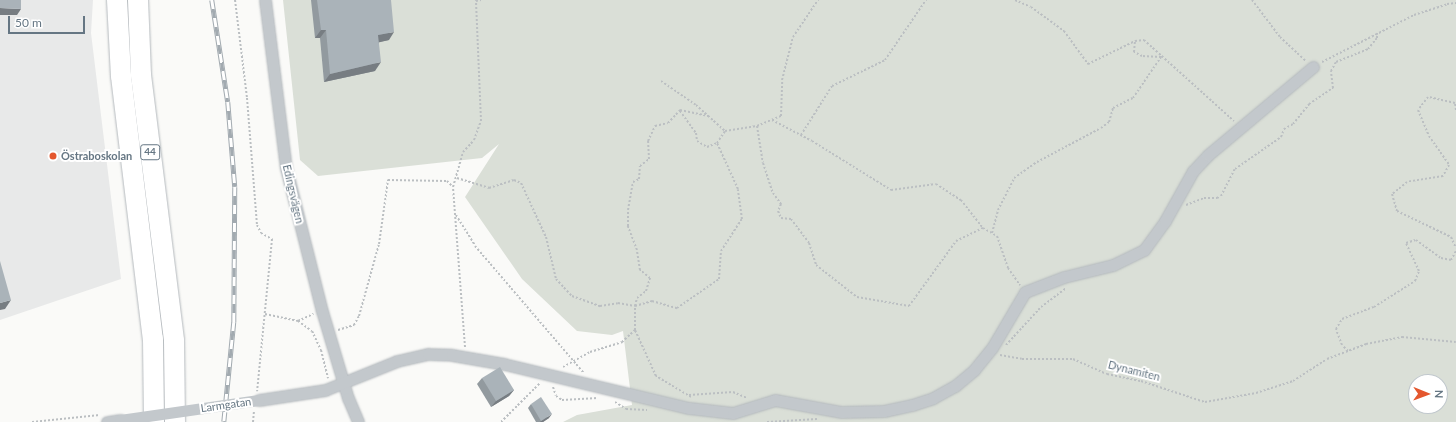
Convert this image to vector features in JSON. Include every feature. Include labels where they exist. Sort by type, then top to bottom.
[{"type":"highway","name":"44","points":[[117,0],[121,84],[153,339],[154,422]]},
{"type":"highway","name":"44","points":[[138,0],[141,75],[174,342],[175,422]]},
{"type":"street","name":"Edingsvägen","points":[[265,0],[286,168],[322,311],[344,384],[358,422]]},
{"type":"street","points":[[1025,292],[1064,277],[1114,265],[1144,250],[1165,221],[1193,171],[1208,155],[1313,67]]},
{"type":"street","name":"Larmgatan","points":[[106,418],[120,420],[325,390],[344,384],[397,362],[428,354],[466,358],[595,385],[689,408],[733,413],[775,400],[842,412],[884,411],[933,398],[955,386],[974,370],[992,348],[1025,292]]},
{"type":"path","points":[[235,0],[247,98],[257,225],[261,233],[272,239],[257,401],[253,422]]},
{"type":"path","points":[[466,358],[453,187],[457,178],[462,152],[474,140],[481,121],[476,1],[481,0]]},
{"type":"path","points":[[680,110],[696,133],[697,141],[707,147],[717,143],[725,131],[757,126],[781,116],[782,80],[793,37],[818,0]]},
{"type":"path","points":[[801,135],[832,86],[886,60],[926,0]]},
{"type":"path","points":[[1015,0],[1031,7],[1064,31],[1088,64],[1135,41],[1144,40],[1161,57],[1242,128]]},
{"type":"path","points":[[1252,0],[1280,37],[1313,67],[1414,16],[1447,4],[1456,4]]},
{"type":"path","points":[[1135,41],[1134,52],[1142,56],[1161,57]]},
{"type":"path","points":[[992,233],[998,210],[1014,178],[1037,162],[1109,122],[1113,108],[1134,98],[1161,57]]},
{"type":"path","points":[[661,81],[708,116],[725,131]]},
{"type":"path","points":[[1348,351],[1342,345],[1336,329],[1342,319],[1374,307],[1415,281],[1419,271],[1406,243],[1416,240],[1441,258],[1451,260],[1456,249],[1451,237],[1397,210],[1392,194],[1407,182],[1444,176],[1449,165],[1429,136],[1418,110],[1428,97],[1455,103],[1456,110]]},
{"type":"path","points":[[680,110],[708,116]]},
{"type":"path","points":[[680,110],[668,123],[655,126],[648,141],[649,159],[640,166],[639,179],[633,182],[631,188],[628,226],[638,250],[640,270],[650,278],[646,291],[637,298],[635,306],[635,330],[656,376],[694,399]]},
{"type":"path","points":[[772,120],[801,135],[891,190],[936,184],[961,200],[983,228],[997,236],[1008,268],[1025,292]]},
{"type":"path","points":[[757,126],[763,163],[773,193],[781,204],[778,210],[781,218],[790,218],[809,243],[816,265],[857,297],[909,306],[956,241],[983,228]]},
{"type":"path","points":[[457,178],[489,188],[514,180],[521,183],[546,237],[556,279],[572,296],[600,306],[618,303],[635,306],[652,301],[677,308],[719,280],[721,251],[742,219],[738,190],[717,143]]},
{"type":"path","points":[[328,332],[354,325],[359,316],[379,244],[388,180],[446,182],[453,187]]},
{"type":"path","points":[[455,214],[475,246],[595,385]]},
{"type":"path","points":[[298,321],[322,311]]},
{"type":"path","points":[[265,314],[298,321],[312,331],[317,340],[328,378]]},
{"type":"path","points":[[501,422],[548,375],[606,345],[622,342],[635,330]]},
{"type":"path","name":"Dynamiten","points":[[997,356],[1022,359],[1073,359],[1107,374],[1142,380],[1205,402],[1256,393],[1293,381],[1327,360],[1366,344],[1402,336],[1456,342]]},
{"type":"path","points":[[687,395],[732,392],[761,404]]},
{"type":"path","points":[[32,422],[106,418]]},
{"type":"path","points":[[767,422],[822,419]]},
{"type":"shaded area","name":"Östraboskolan","points":[[0,0],[93,0],[91,33],[121,279],[0,320]]},
{"type":"shaded area","points":[[283,0],[1456,0],[1456,422],[563,422],[577,415],[632,405],[623,331],[612,335],[577,331],[522,279],[465,197],[499,144],[482,158],[318,176],[300,160]]},
{"type":"building","points":[[0,0],[21,0],[21,9],[0,8]]},
{"type":"building","points":[[317,0],[391,0],[394,32],[378,35],[381,62],[330,74],[326,30],[321,30]]},
{"type":"building","points":[[0,261],[11,300],[0,303]]},
{"type":"building","points":[[500,367],[514,390],[496,401],[482,378]]},
{"type":"building","points":[[541,397],[552,414],[541,421],[531,404]]},
{"type":"railway","points":[[212,0],[228,102],[235,187],[234,322],[224,422]]},
{"type":"place","name":"Östraboskolan","points":[[53,156]]}]
